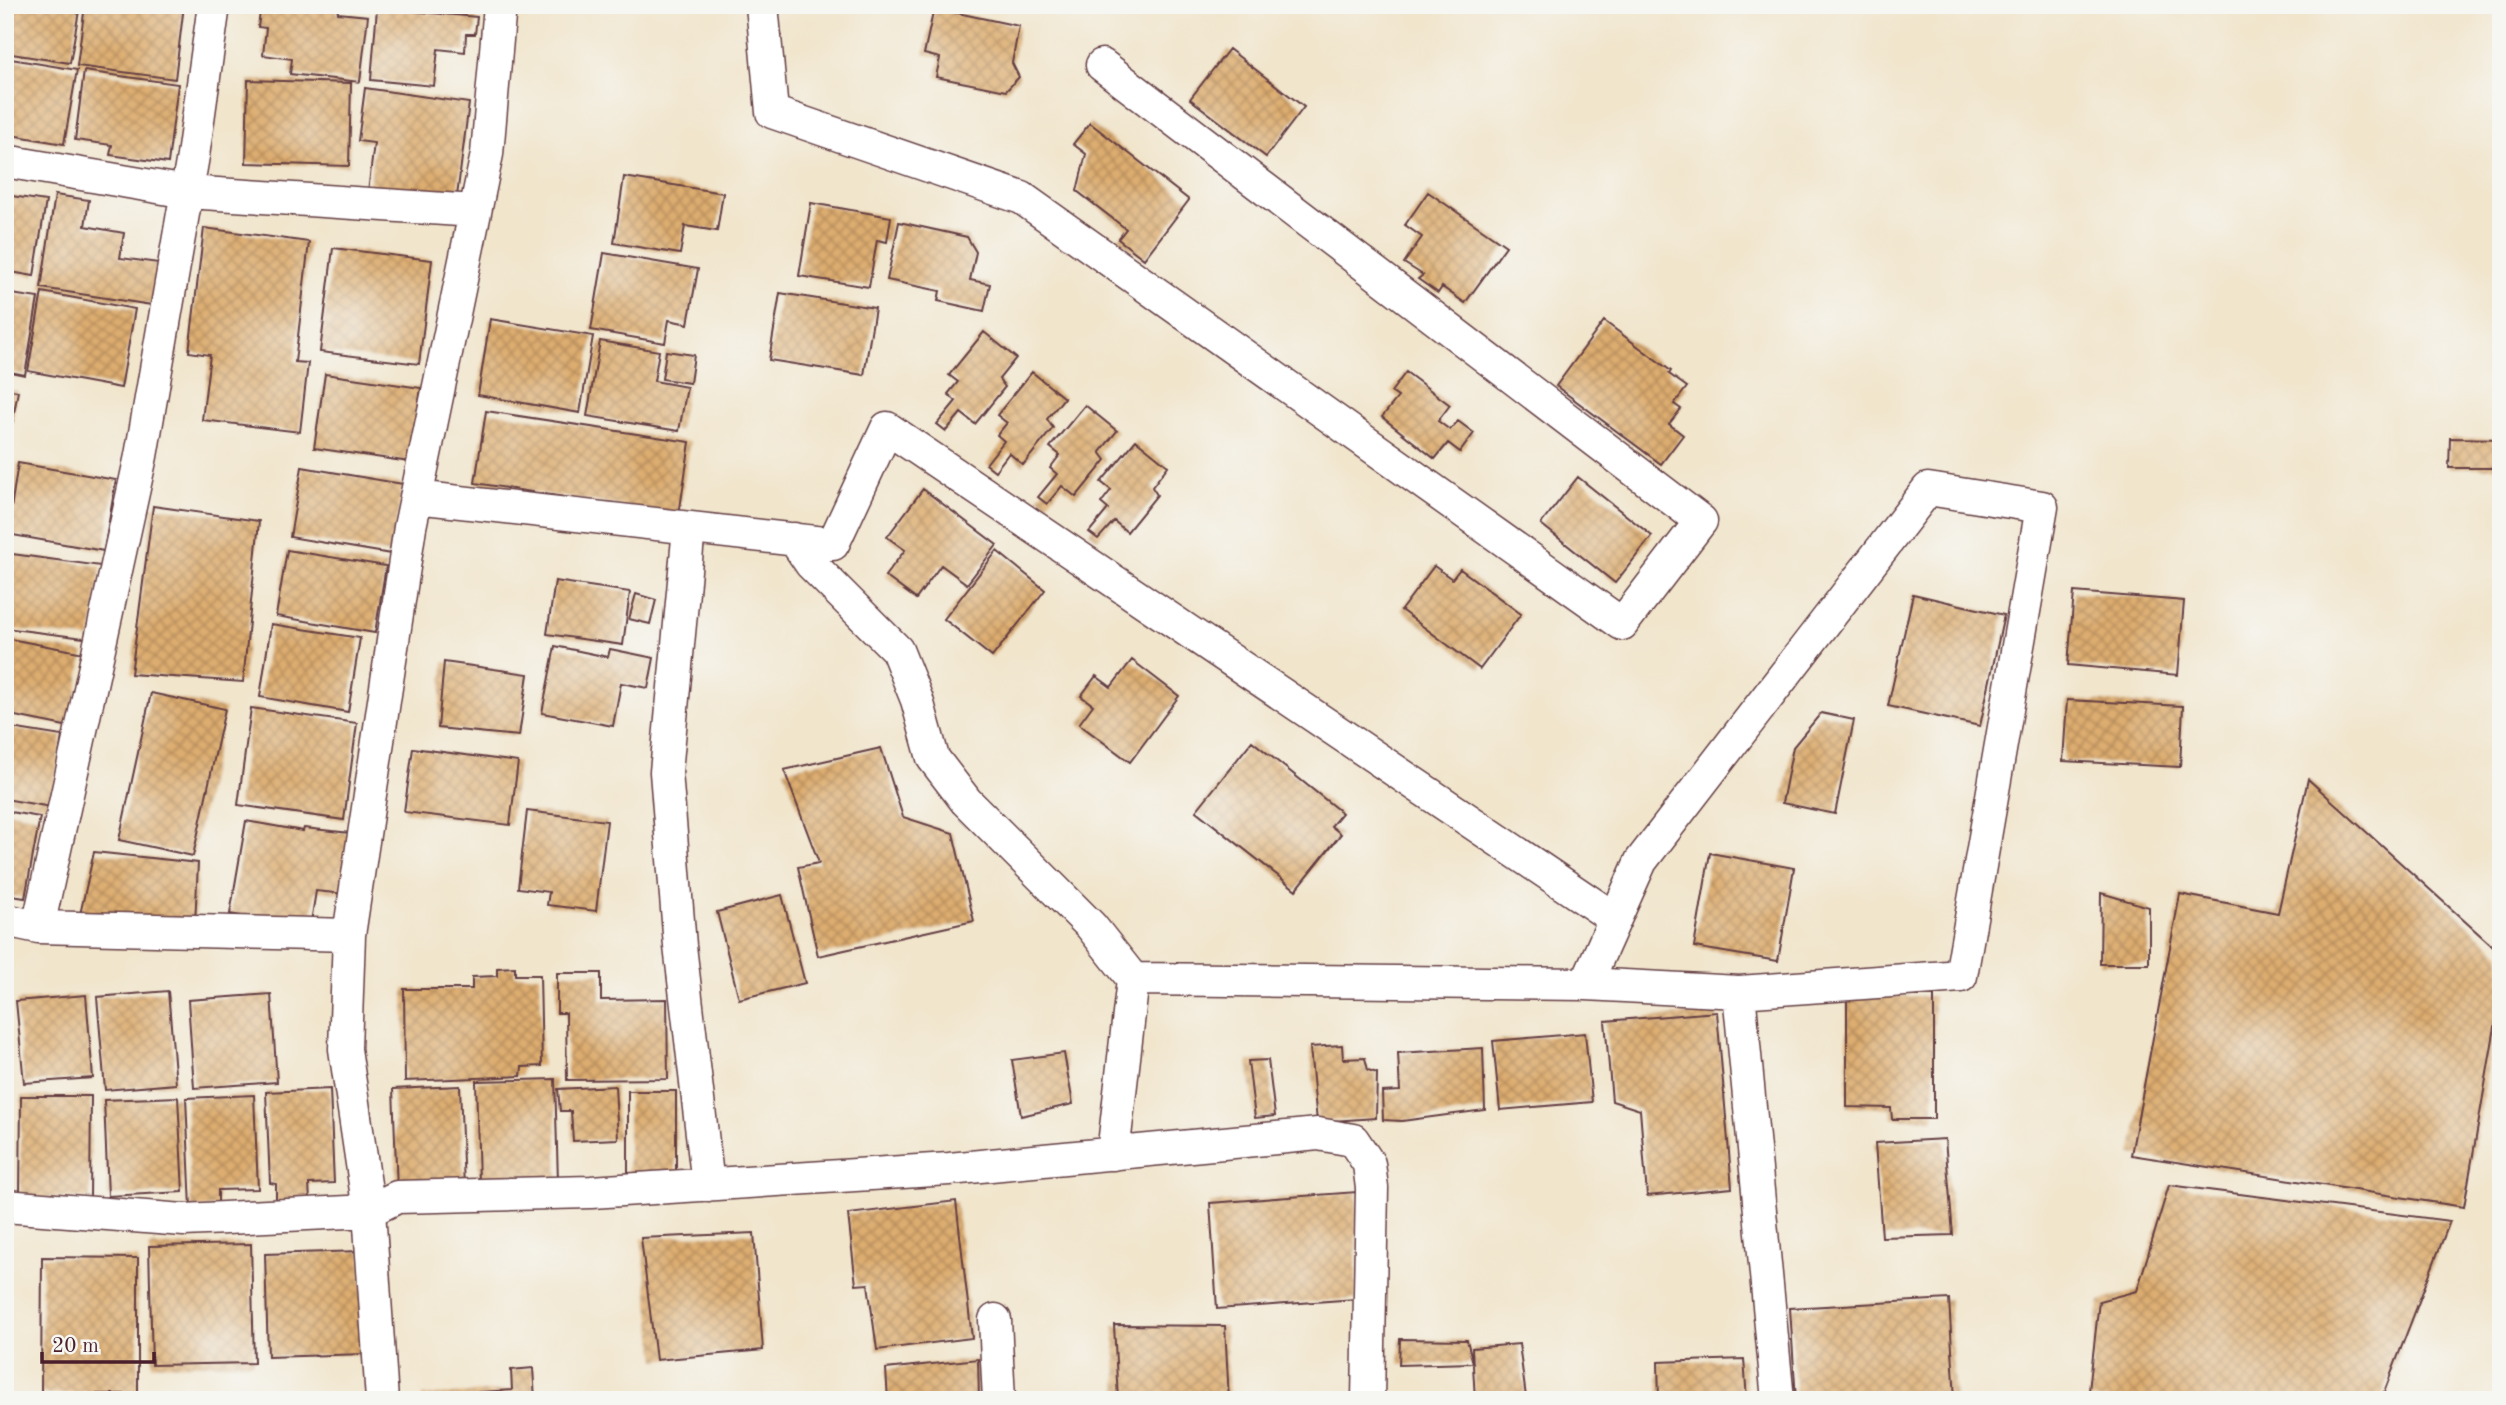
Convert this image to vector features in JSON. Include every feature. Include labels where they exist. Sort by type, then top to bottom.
[{"type":"street","points":[[38,927],[141,456],[187,192],[214,5]]},
{"type":"street","points":[[382,1400],[369,1211],[345,1049],[349,935],[416,497],[486,154],[500,5]]},
{"type":"street","points":[[762,5],[772,112],[1023,198],[1622,624],[1701,521],[1102,65]]},
{"type":"street","points":[[5,161],[187,192],[475,211]]},
{"type":"street","points":[[416,497],[834,544],[887,428],[1615,919]]},
{"type":"street","points":[[1133,979],[1586,984],[1740,992],[1961,976],[2042,507],[1928,489],[1641,861],[1586,984]]},
{"type":"street","points":[[689,528],[666,772],[681,946],[708,1185]]},
{"type":"street","points":[[794,539],[811,564],[897,650],[917,700],[933,758],[966,801],[1091,926],[1133,979],[1113,1154]]},
{"type":"street","points":[[5,920],[38,927],[349,935]]},
{"type":"street","points":[[1740,992],[1778,1400]]},
{"type":"street","points":[[5,1206],[184,1220],[369,1211],[397,1197],[591,1192],[949,1169],[1318,1134],[1353,1140],[1369,1164],[1372,1188],[1368,1400]]},
{"type":"street","points":[[995,1320],[999,1400]]},
{"type":"building","points":[[5,5],[80,5],[70,63],[5,53]]},
{"type":"building","points":[[85,5],[184,5],[175,79],[77,66]]},
{"type":"building","points":[[261,5],[337,5],[338,13],[368,16],[360,82],[290,74],[292,59],[263,55],[266,28],[258,27]]},
{"type":"building","points":[[377,8],[477,17],[475,34],[466,34],[465,52],[438,49],[434,86],[371,80]]},
{"type":"building","points":[[934,8],[1019,26],[1012,63],[1019,77],[1006,91],[936,77],[940,58],[924,54]]},
{"type":"building","points":[[1229,49],[1304,107],[1266,157],[1190,99]]},
{"type":"building","points":[[5,58],[77,70],[64,144],[5,134]]},
{"type":"building","points":[[84,71],[178,84],[168,163],[110,155],[112,145],[75,140]]},
{"type":"building","points":[[248,80],[351,83],[349,166],[246,163]]},
{"type":"building","points":[[365,88],[469,103],[456,204],[368,192],[374,143],[358,141]]},
{"type":"building","points":[[1090,123],[1189,200],[1144,259],[1118,239],[1126,229],[1077,191],[1086,154],[1073,144]]},
{"type":"building","points":[[624,177],[723,193],[717,231],[685,226],[680,254],[614,243]]},
{"type":"building","points":[[1428,192],[1506,246],[1465,303],[1442,287],[1438,293],[1418,279],[1423,275],[1404,263],[1422,237],[1405,225]]},
{"type":"building","points":[[5,195],[46,201],[34,276],[5,271]]},
{"type":"building","points":[[55,195],[89,200],[85,226],[124,233],[120,258],[159,263],[152,305],[41,288]]},
{"type":"building","points":[[811,203],[891,217],[887,242],[877,240],[869,287],[799,276]]},
{"type":"building","points":[[899,222],[967,237],[976,252],[970,280],[990,284],[984,311],[938,301],[940,291],[887,280]]},
{"type":"building","points":[[204,228],[309,242],[295,362],[308,363],[300,432],[202,420],[210,355],[189,352]]},
{"type":"building","points":[[333,248],[432,260],[419,364],[320,352]]},
{"type":"building","points":[[604,253],[698,269],[688,324],[669,320],[665,343],[591,330]]},
{"type":"building","points":[[42,292],[135,309],[121,388],[28,371]]},
{"type":"building","points":[[5,293],[38,298],[25,375],[5,371]]},
{"type":"building","points":[[780,293],[875,308],[864,375],[769,360]]},
{"type":"building","points":[[490,319],[593,336],[580,413],[478,395]]},
{"type":"building","points":[[1604,321],[1671,371],[1669,374],[1687,387],[1674,404],[1681,409],[1669,424],[1683,435],[1661,464],[1556,386]]},
{"type":"building","points":[[984,332],[1016,358],[999,379],[1005,387],[975,424],[961,413],[946,431],[937,424],[956,401],[948,394],[958,382],[949,375]]},
{"type":"building","points":[[600,341],[659,351],[654,381],[687,387],[679,431],[587,416]]},
{"type":"building","points":[[666,351],[694,355],[690,383],[662,379]]},
{"type":"building","points":[[1032,372],[1064,398],[1047,419],[1053,428],[1023,465],[1009,453],[995,471],[986,464],[1004,441],[997,435],[1007,423],[997,415]]},
{"type":"building","points":[[1406,372],[1450,405],[1438,421],[1450,430],[1458,421],[1474,433],[1460,452],[1448,443],[1435,459],[1382,417],[1398,397],[1391,392]]},
{"type":"building","points":[[325,374],[421,388],[410,462],[314,448]]},
{"type":"building","points":[[5,389],[18,391],[7,451],[5,451]]},
{"type":"building","points":[[1085,405],[1117,431],[1100,452],[1106,460],[1076,497],[1062,486],[1047,504],[1038,497],[1057,474],[1050,468],[1060,455],[1050,447]]},
{"type":"building","points":[[486,411],[690,442],[679,515],[475,483]]},
{"type":"building","points":[[2450,438],[2501,439],[2501,468],[2449,468]]},
{"type":"building","points":[[1136,440],[1168,466],[1152,487],[1157,495],[1127,532],[1114,521],[1098,539],[1089,532],[1108,509],[1101,503],[1111,490],[1101,482]]},
{"type":"building","points":[[18,463],[116,480],[104,551],[7,534]]},
{"type":"building","points":[[302,467],[403,484],[391,554],[290,537]]},
{"type":"building","points":[[1578,477],[1652,536],[1615,583],[1541,524]]},
{"type":"building","points":[[923,489],[997,545],[967,584],[941,565],[916,599],[885,576],[905,550],[887,537]]},
{"type":"building","points":[[153,506],[259,521],[243,682],[131,674]]},
{"type":"building","points":[[287,550],[386,566],[375,633],[276,616]]},
{"type":"building","points":[[997,551],[1045,590],[992,657],[944,619]]},
{"type":"building","points":[[5,553],[101,566],[91,639],[5,628]]},
{"type":"building","points":[[1434,566],[1452,579],[1460,569],[1521,614],[1480,669],[1401,610]]},
{"type":"building","points":[[555,581],[630,592],[623,645],[547,634]]},
{"type":"building","points":[[2074,592],[2184,601],[2178,675],[2068,665]]},
{"type":"building","points":[[636,594],[656,600],[650,624],[629,619]]},
{"type":"building","points":[[1913,594],[2004,615],[1980,726],[1888,706]]},
{"type":"building","points":[[271,624],[360,638],[348,712],[260,697]]},
{"type":"building","points":[[5,638],[84,653],[70,727],[5,714]]},
{"type":"building","points":[[555,646],[608,657],[610,649],[654,658],[648,688],[621,683],[613,726],[542,713]]},
{"type":"building","points":[[1132,660],[1179,696],[1130,762],[1079,724],[1093,705],[1081,696],[1096,676],[1111,687]]},
{"type":"building","points":[[444,662],[528,674],[519,736],[438,728]]},
{"type":"building","points":[[151,693],[225,709],[193,856],[119,840]]},
{"type":"building","points":[[2067,700],[2183,706],[2180,767],[2063,761]]},
{"type":"building","points":[[251,708],[357,723],[344,820],[238,805]]},
{"type":"building","points":[[1821,713],[1854,720],[1835,814],[1782,803],[1793,747]]},
{"type":"building","points":[[5,727],[62,736],[51,807],[5,799]]},
{"type":"building","points":[[1252,741],[1342,813],[1331,826],[1341,834],[1296,890],[1196,811]]},
{"type":"building","points":[[413,748],[518,762],[510,825],[404,812]]},
{"type":"building","points":[[881,748],[903,817],[953,833],[974,921],[818,956],[798,867],[819,863],[784,770]]},
{"type":"building","points":[[2308,779],[2501,954],[2501,992],[2464,1207],[2131,1155],[2180,894],[2278,913]]},
{"type":"building","points":[[5,811],[40,817],[25,898],[5,895]]},
{"type":"building","points":[[527,811],[607,821],[596,911],[547,905],[549,892],[518,888]]},
{"type":"building","points":[[246,821],[303,831],[304,828],[350,833],[345,894],[316,891],[310,928],[230,914]]},
{"type":"building","points":[[94,852],[198,863],[195,924],[79,919]]},
{"type":"building","points":[[1710,853],[1794,868],[1778,961],[1694,947]]},
{"type":"building","points":[[2101,893],[2149,907],[2149,964],[2100,964]]},
{"type":"building","points":[[782,895],[805,983],[739,999],[717,912]]},
{"type":"building","points":[[515,967],[515,975],[540,975],[542,1066],[522,1067],[521,1076],[405,1081],[404,989],[472,989],[472,977],[497,976],[497,968]]},
{"type":"building","points":[[557,973],[601,973],[601,1000],[667,999],[668,1079],[567,1080],[566,1013],[557,1013]]},
{"type":"building","points":[[168,991],[176,1084],[105,1090],[97,997]]},
{"type":"building","points":[[271,994],[277,1082],[194,1088],[188,1000]]},
{"type":"building","points":[[86,995],[93,1078],[24,1083],[16,1001]]},
{"type":"building","points":[[1847,996],[1934,996],[1934,1119],[1892,1119],[1891,1108],[1847,1107]]},
{"type":"building","points":[[1717,1012],[1732,1188],[1647,1196],[1640,1110],[1612,1101],[1605,1021]]},
{"type":"building","points":[[1585,1033],[1592,1102],[1500,1110],[1493,1041]]},
{"type":"building","points":[[1342,1045],[1343,1059],[1365,1058],[1368,1070],[1377,1073],[1376,1118],[1317,1122],[1310,1047]]},
{"type":"building","points":[[1483,1048],[1485,1110],[1402,1121],[1383,1120],[1382,1092],[1400,1091],[1398,1053]]},
{"type":"building","points":[[1064,1053],[1073,1104],[1021,1116],[1012,1060]]},
{"type":"building","points":[[1268,1060],[1275,1116],[1255,1118],[1248,1061]]},
{"type":"building","points":[[555,1079],[558,1181],[479,1182],[476,1081]]},
{"type":"building","points":[[460,1086],[464,1188],[397,1190],[393,1089]]},
{"type":"building","points":[[615,1086],[618,1139],[573,1141],[571,1111],[560,1111],[558,1089]]},
{"type":"building","points":[[330,1089],[334,1183],[309,1184],[310,1201],[276,1202],[276,1184],[270,1183],[266,1092]]},
{"type":"building","points":[[628,1091],[676,1091],[676,1184],[628,1184]]},
{"type":"building","points":[[254,1095],[258,1189],[218,1190],[218,1207],[191,1208],[186,1098]]},
{"type":"building","points":[[21,1096],[91,1096],[90,1199],[20,1197]]},
{"type":"building","points":[[178,1097],[183,1192],[108,1196],[104,1100]]},
{"type":"building","points":[[5,1101],[13,1179],[5,1180]]},
{"type":"building","points":[[1945,1139],[1953,1235],[1882,1237],[1875,1143]]},
{"type":"building","points":[[2169,1185],[2450,1221],[2381,1400],[2088,1400],[2099,1301],[2137,1291]]},
{"type":"building","points":[[1357,1192],[1356,1299],[1217,1309],[1210,1203]]},
{"type":"building","points":[[956,1201],[972,1338],[877,1350],[868,1284],[856,1285],[848,1214]]},
{"type":"building","points":[[754,1233],[763,1350],[656,1360],[641,1238]]},
{"type":"building","points":[[251,1244],[254,1363],[152,1365],[149,1246]]},
{"type":"building","points":[[361,1251],[365,1354],[268,1357],[265,1254]]},
{"type":"building","points":[[42,1257],[138,1258],[138,1394],[41,1394]]},
{"type":"building","points":[[1949,1299],[1955,1400],[1796,1400],[1790,1308]]},
{"type":"building","points":[[1114,1325],[1225,1326],[1229,1400],[1118,1400]]},
{"type":"building","points":[[1400,1339],[1467,1340],[1473,1363],[1399,1365]]},
{"type":"building","points":[[1519,1344],[1526,1397],[1475,1400],[1472,1348]]},
{"type":"building","points":[[978,1359],[979,1400],[888,1400],[886,1369]]},
{"type":"building","points":[[1744,1359],[1747,1400],[1659,1400],[1658,1362]]},
{"type":"building","points":[[533,1368],[535,1400],[422,1400],[422,1396],[512,1390],[511,1370]]}]
